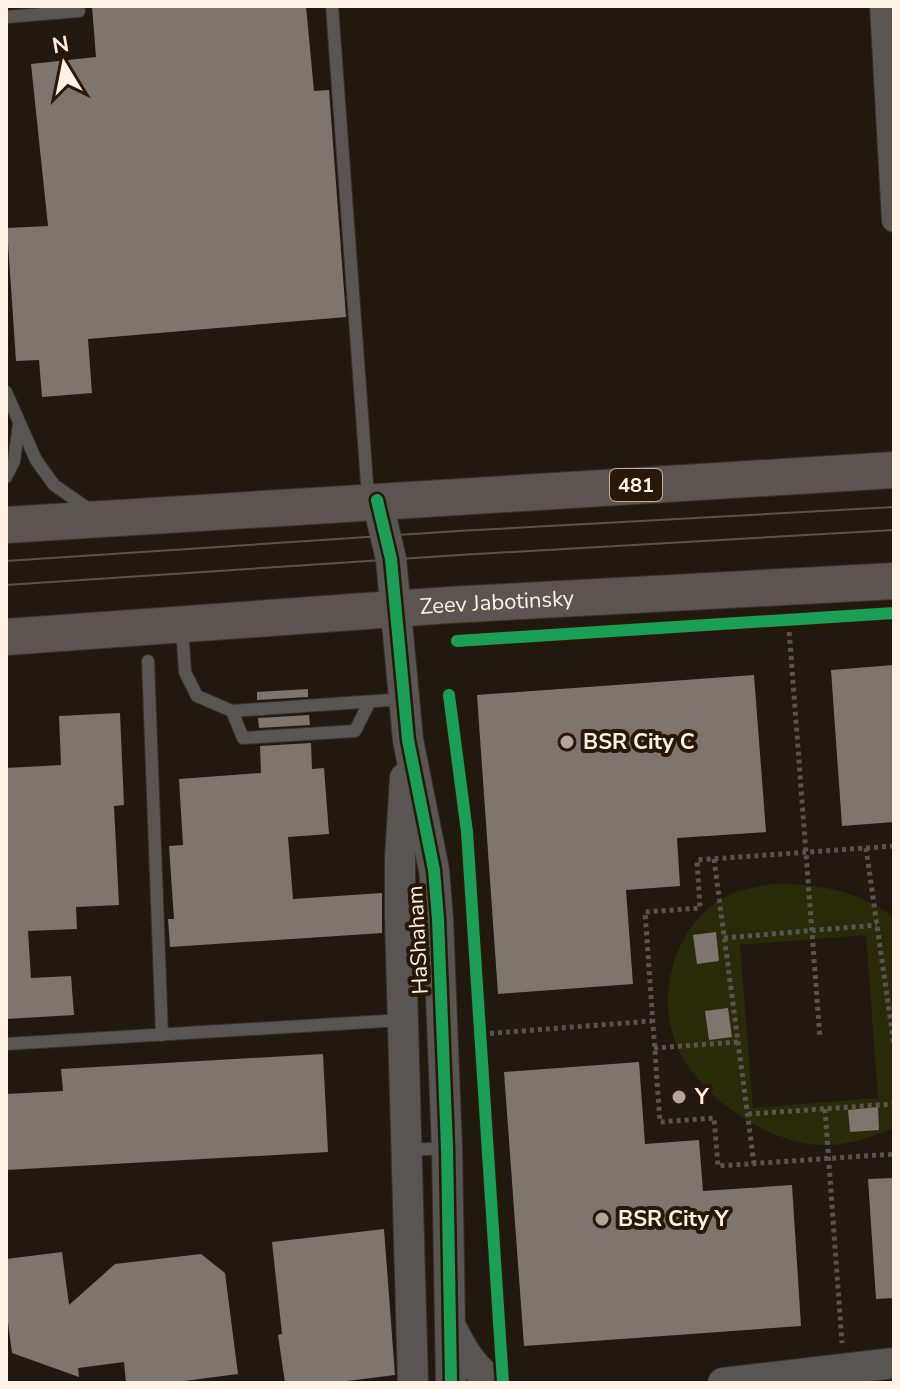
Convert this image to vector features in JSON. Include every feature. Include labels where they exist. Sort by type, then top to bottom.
[{"type":"main road","name":"481","points":[[6,525],[894,470]]},
{"type":"main road","name":"Zeev Jabotinsky","points":[[6,637],[397,609],[787,612],[894,581]]},
{"type":"street","points":[[882,6],[890,67],[894,220]]},
{"type":"street","name":"HaShaham","points":[[373,500],[391,559],[408,740],[434,870],[447,1148],[451,1383]]},
{"type":"street","name":"HaShaham","points":[[408,740],[400,859],[413,1383]]},
{"type":"street","points":[[451,1326],[464,1353],[481,1374],[495,1383]]},
{"type":"street","points":[[723,1383],[894,1363]]},
{"type":"lane","points":[[6,17],[79,11],[78,6]]},
{"type":"lane","points":[[332,6],[364,439],[373,500]]},
{"type":"lane","points":[[6,392],[36,460],[54,485],[102,518]]},
{"type":"lane","points":[[6,477],[14,461],[20,420]]},
{"type":"lane","points":[[170,625],[183,642],[185,672],[197,696],[232,711],[404,699]]},
{"type":"lane","points":[[148,661],[162,1035]]},
{"type":"lane","points":[[232,711],[243,738],[355,731],[369,703]]},
{"type":"lane","points":[[6,1044],[402,1020]]},
{"type":"lane","points":[[406,1150],[447,1148]]},
{"type":"path","points":[[787,612],[820,1038]]},
{"type":"path","points":[[894,846],[697,860],[700,908],[645,912],[660,1122],[714,1118],[718,1166],[894,1154]]},
{"type":"path","points":[[866,848],[891,999],[894,1045]]},
{"type":"path","points":[[714,859],[754,1164]]},
{"type":"path","points":[[724,938],[877,925]]},
{"type":"path","points":[[481,1018],[483,1049]]},
{"type":"path","points":[[482,1034],[652,1021]]},
{"type":"path","points":[[654,1048],[738,1042]]},
{"type":"path","points":[[748,1114],[894,1104]]},
{"type":"path","points":[[825,1109],[844,1368]]},
{"type":"green space","points":[[774,884],[837,890],[867,901],[894,918],[894,1128],[837,1145],[817,1145],[779,1136],[742,1117],[710,1092],[685,1062],[675,1043],[668,1001],[675,958],[684,939],[696,921],[718,901],[741,890]],"holes":[[[866,935],[878,1098],[753,1108],[740,945]]]},
{"type":"building","points":[[92,6],[306,6],[314,91],[329,90],[346,317],[88,339],[92,393],[42,397],[39,360],[16,361],[7,228],[48,226],[31,64],[96,57]]},
{"type":"building","points":[[894,665],[894,822],[842,826],[831,670]]},
{"type":"building","points":[[754,675],[766,832],[677,838],[680,886],[626,890],[633,984],[498,994],[477,695]]},
{"type":"building","points":[[308,689],[308,697],[257,700],[257,692]]},
{"type":"building","points":[[120,713],[124,805],[114,806],[119,905],[76,907],[77,929],[28,931],[31,978],[71,976],[74,1015],[6,1019],[6,768],[61,765],[59,716]]},
{"type":"building","points":[[309,715],[310,725],[259,728],[258,718]]},
{"type":"building","points":[[311,743],[312,769],[324,768],[329,834],[288,837],[293,899],[382,893],[382,933],[170,947],[168,919],[174,919],[169,846],[183,845],[179,779],[261,773],[260,746]]},
{"type":"building","points":[[716,932],[719,961],[697,964],[693,935]]},
{"type":"building","points":[[728,1008],[732,1037],[709,1040],[705,1011]]},
{"type":"building","points":[[323,1054],[328,1152],[6,1170],[6,1094],[63,1091],[61,1069]]},
{"type":"building","points":[[639,1062],[645,1144],[699,1140],[703,1191],[792,1185],[801,1326],[524,1346],[504,1072]]},
{"type":"building","points":[[878,1107],[879,1130],[850,1132],[848,1110]]},
{"type":"building","points":[[894,1178],[894,1298],[876,1299],[868,1179]]},
{"type":"building","points":[[384,1229],[395,1375],[331,1383],[285,1383],[278,1335],[282,1334],[272,1242]]},
{"type":"building","points":[[62,1252],[69,1305],[115,1264],[201,1254],[225,1273],[238,1374],[169,1383],[126,1383],[124,1362],[78,1368],[79,1377],[12,1353],[6,1307],[6,1259]]},
{"type":"tram line","points":[[6,561],[458,531],[894,507]]},
{"type":"tram line","points":[[6,585],[894,530]]},
{"type":"cycle path","points":[[377,500],[391,559],[408,740],[434,870],[447,1148],[451,1383]]},
{"type":"cycle path","points":[[457,641],[894,613]]},
{"type":"cycle path","points":[[449,695],[467,832],[503,1383]]},
{"type":"place","name":"BSR City C","points":[[567,742]]},
{"type":"place","name":"Y","points":[[679,1097]]},
{"type":"place","name":"BSR City Y","points":[[602,1219]]}]
